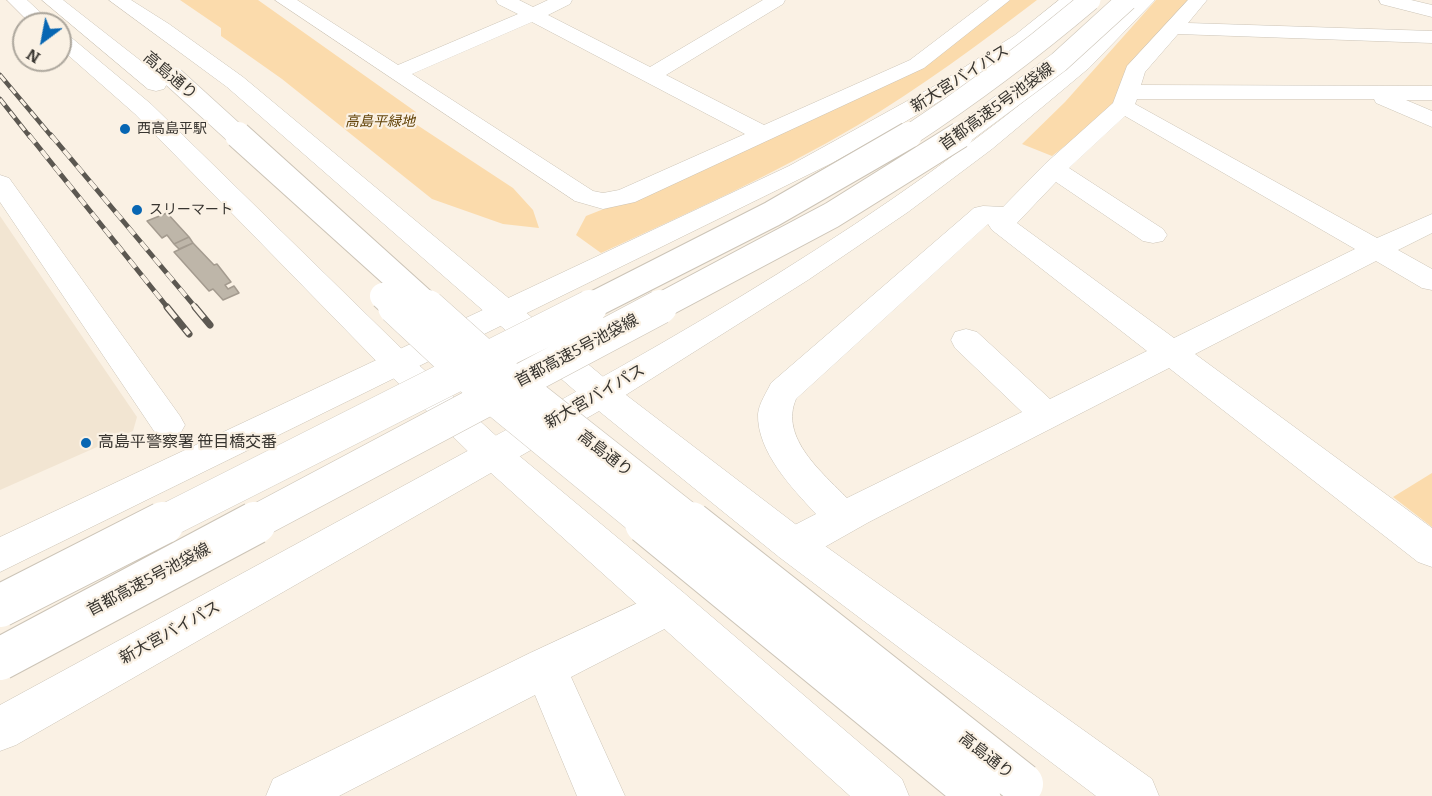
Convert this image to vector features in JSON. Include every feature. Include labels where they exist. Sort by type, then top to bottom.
[{"type":"main road","points":[[16,0],[30,12]]},
{"type":"main road","name":"高島通り","points":[[51,0],[165,81],[504,375],[1030,790]]},
{"type":"main road","name":"高島通り","points":[[78,0],[165,81],[480,387],[979,796]]},
{"type":"main road","points":[[118,0],[162,28],[235,82],[601,394],[794,545],[1135,796]]},
{"type":"main road","points":[[284,0],[584,196],[603,201],[626,198],[917,64],[1001,0]]},
{"type":"main road","points":[[505,0],[763,134]]},
{"type":"main road","points":[[397,73],[534,15],[563,0]]},
{"type":"main road","points":[[649,76],[776,0]]},
{"type":"main road","name":"新大宮バイパス","points":[[0,555],[849,145],[996,57],[1057,13],[1070,0]]},
{"type":"main road","name":"首都高速5号池袋線","points":[[0,606],[772,214],[872,157],[941,114],[1047,40],[1090,0]]},
{"type":"main road","name":"首都高速5号池袋線","points":[[0,659],[832,215],[963,135],[1077,49],[1127,0]]},
{"type":"main road","name":"新大宮バイパス","points":[[0,729],[601,394],[798,274],[899,206],[984,144],[1082,64],[1146,0]]},
{"type":"main road","points":[[1198,0],[1135,71],[1125,99],[1001,224],[1432,550]]},
{"type":"main road","points":[[1388,0],[1432,11]]},
{"type":"main road","points":[[1174,28],[1432,37]]},
{"type":"main road","points":[[72,48],[143,109],[398,364],[493,454],[670,606],[885,796]]},
{"type":"main road","points":[[1373,93],[1432,120]]},
{"type":"main road","points":[[1125,99],[1432,93]]},
{"type":"main road","points":[[1125,99],[1376,250],[1432,281]]},
{"type":"main road","points":[[1054,169],[1153,235]]},
{"type":"main road","points":[[0,183],[168,425]]},
{"type":"main road","points":[[842,518],[796,464],[778,436],[775,411],[783,392],[983,214],[1009,215]]},
{"type":"main road","points":[[794,545],[842,518],[1432,222]]},
{"type":"main road","points":[[966,340],[1046,416]]},
{"type":"main road","points":[[290,796],[670,606]]},
{"type":"main road","points":[[545,667],[601,796]]},
{"type":"shaded area","points":[[0,216],[137,417],[133,431],[0,490]]},
{"type":"green space","name":"高島平緑地","points":[[180,0],[258,0],[416,112],[411,121],[513,188],[533,210],[539,228],[503,224],[432,199],[282,79],[221,36],[221,28]]},
{"type":"green space","points":[[1002,0],[1037,0],[927,81],[827,143],[731,192],[601,253],[576,235],[586,216],[649,191],[917,68]]},
{"type":"green space","points":[[1156,0],[1191,0],[1116,106],[1052,156],[1022,144],[1065,102]]},
{"type":"green space","points":[[1432,473],[1432,527],[1393,497]]},
{"type":"building","points":[[167,213],[189,237],[174,244],[167,235],[162,238],[147,221]]},
{"type":"building","points":[[189,237],[193,243],[179,249],[174,244]]},
{"type":"building","points":[[193,243],[214,265],[217,264],[231,282],[225,285],[228,289],[234,286],[239,293],[223,300],[213,289],[209,291],[174,252]]},
{"type":"railway","points":[[0,75],[52,137]]},
{"type":"railway","points":[[0,99],[30,137]]},
{"type":"railway","points":[[29,135],[168,308]]},
{"type":"railway","points":[[51,135],[196,308]]},
{"type":"railway","points":[[167,307],[189,334]]},
{"type":"railway","points":[[195,307],[210,325]]},
{"type":"place","name":"西高島平駅","points":[[125,129]]},
{"type":"place","name":"スリーマート","points":[[137,210]]},
{"type":"place","name":"高島平警察署 笹目橋交番","points":[[86,443]]}]
